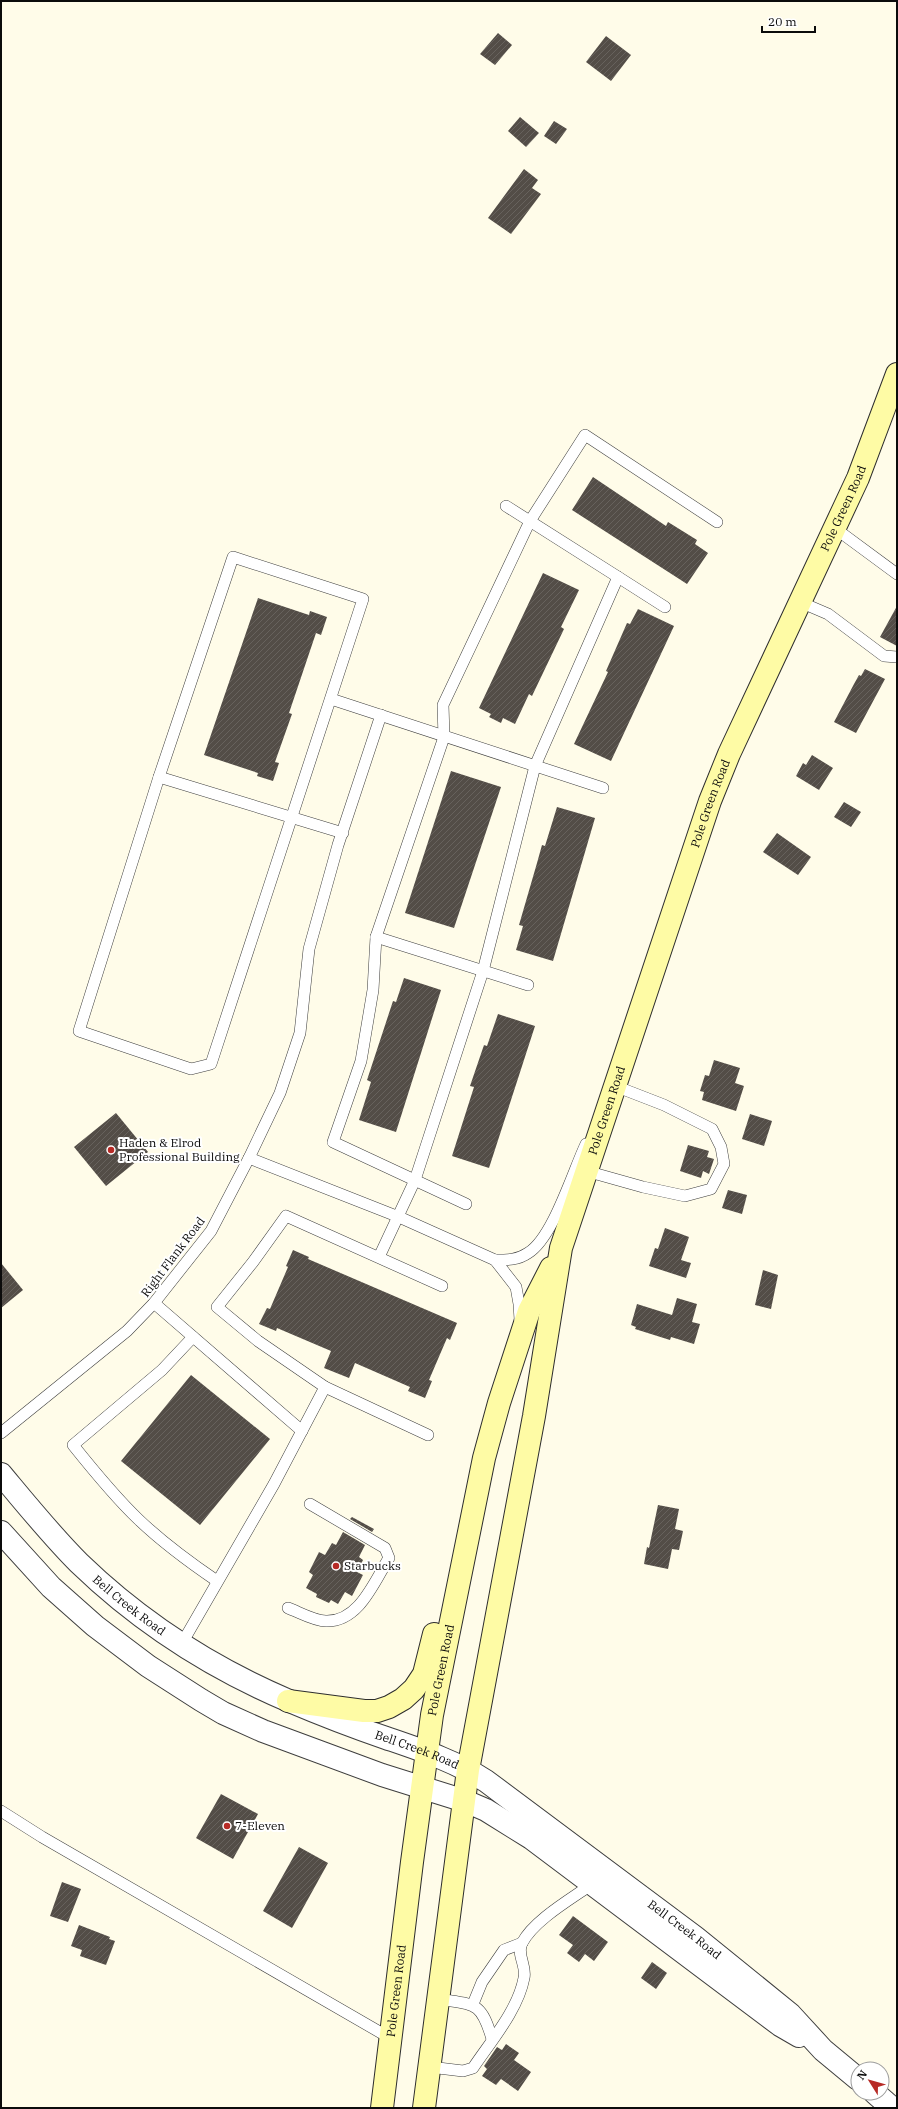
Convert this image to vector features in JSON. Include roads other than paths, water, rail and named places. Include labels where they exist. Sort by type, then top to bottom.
[{"type":"main road","name":"Pole Green Road","points":[[424,2108],[468,1770],[534,1416],[561,1248],[710,801],[729,754],[836,529],[883,415],[897,374]]},
{"type":"main road","name":"Pole Green Road","points":[[382,2108],[427,1751],[434,1707],[484,1458],[529,1311],[561,1248]]},
{"type":"main road","points":[[288,1700],[377,1711],[403,1699],[414,1689],[424,1674],[430,1654],[450,1551],[484,1458]]},
{"type":"street","name":"Bell Creek Road","points":[[1,1474],[55,1538],[78,1562],[127,1605],[180,1645],[236,1676],[288,1700],[386,1738],[427,1751],[468,1770],[486,1781],[695,1937],[790,2014],[823,2050],[850,2072]]},
{"type":"street","name":"Bell Creek Road","points":[[1,1532],[51,1586],[95,1626],[148,1666],[201,1700],[263,1731],[326,1756],[465,1801],[507,1822],[780,2025],[823,2050]]},
{"type":"street","points":[[884,2101],[892,2108]]},
{"type":"lane","points":[[466,1204],[333,1142],[361,1061],[373,990],[376,938],[444,737],[443,705],[530,521],[585,435],[718,522]]},
{"type":"lane","points":[[506,506],[665,607]]},
{"type":"lane","points":[[836,529],[897,574]]},
{"type":"lane","points":[[233,557],[363,599],[331,699],[211,1064],[191,1069],[79,1031],[160,777],[233,557]]},
{"type":"lane","points":[[379,1258],[415,1180],[483,971],[535,766],[618,577]]},
{"type":"lane","points":[[800,602],[828,614],[884,656],[897,657]]},
{"type":"lane","points":[[331,699],[603,788]]},
{"type":"lane","name":"Right Flank Road","points":[[1,1433],[127,1331],[154,1304],[211,1231],[249,1158],[280,1093],[300,1033],[308,949],[381,715]]},
{"type":"lane","points":[[160,777],[343,833]]},
{"type":"lane","points":[[376,938],[528,985]]},
{"type":"lane","points":[[495,1260],[520,1258],[535,1248],[540,1241],[558,1210],[577,1163],[615,1086],[664,1105],[712,1129],[721,1147],[724,1164],[711,1189],[685,1196],[642,1187],[586,1171]]},
{"type":"lane","points":[[249,1158],[398,1217],[495,1260],[516,1287],[520,1304],[520,1341]]},
{"type":"lane","points":[[428,1435],[337,1394],[258,1341],[217,1307],[253,1262],[286,1216],[442,1286]]},
{"type":"lane","points":[[154,1304],[302,1431]]},
{"type":"lane","points":[[193,1337],[162,1370],[72,1445],[105,1484],[137,1518],[181,1556],[217,1582]]},
{"type":"lane","points":[[180,1645],[326,1387]]},
{"type":"lane","points":[[288,1608],[325,1622],[339,1620],[348,1616],[363,1600],[389,1558],[385,1548],[310,1504]]},
{"type":"lane","points":[[1,1811],[42,1837],[390,2038]]},
{"type":"lane","points":[[430,2067],[463,2071],[473,2068],[519,1998],[525,1976],[524,1963],[520,1952],[522,1943],[536,1925],[592,1884]]},
{"type":"lane","points":[[473,2004],[482,1982],[504,1950],[522,1943]]},
{"type":"lane","points":[[438,1999],[473,2004],[480,2009],[487,2022],[492,2039]]},
{"type":"place","name":"Haden & Elrod Professional Building","points":[[111,1150]]},
{"type":"place","name":"Starbucks","points":[[336,1566]]},
{"type":"place","name":"7-Eleven","points":[[227,1826]]}]
